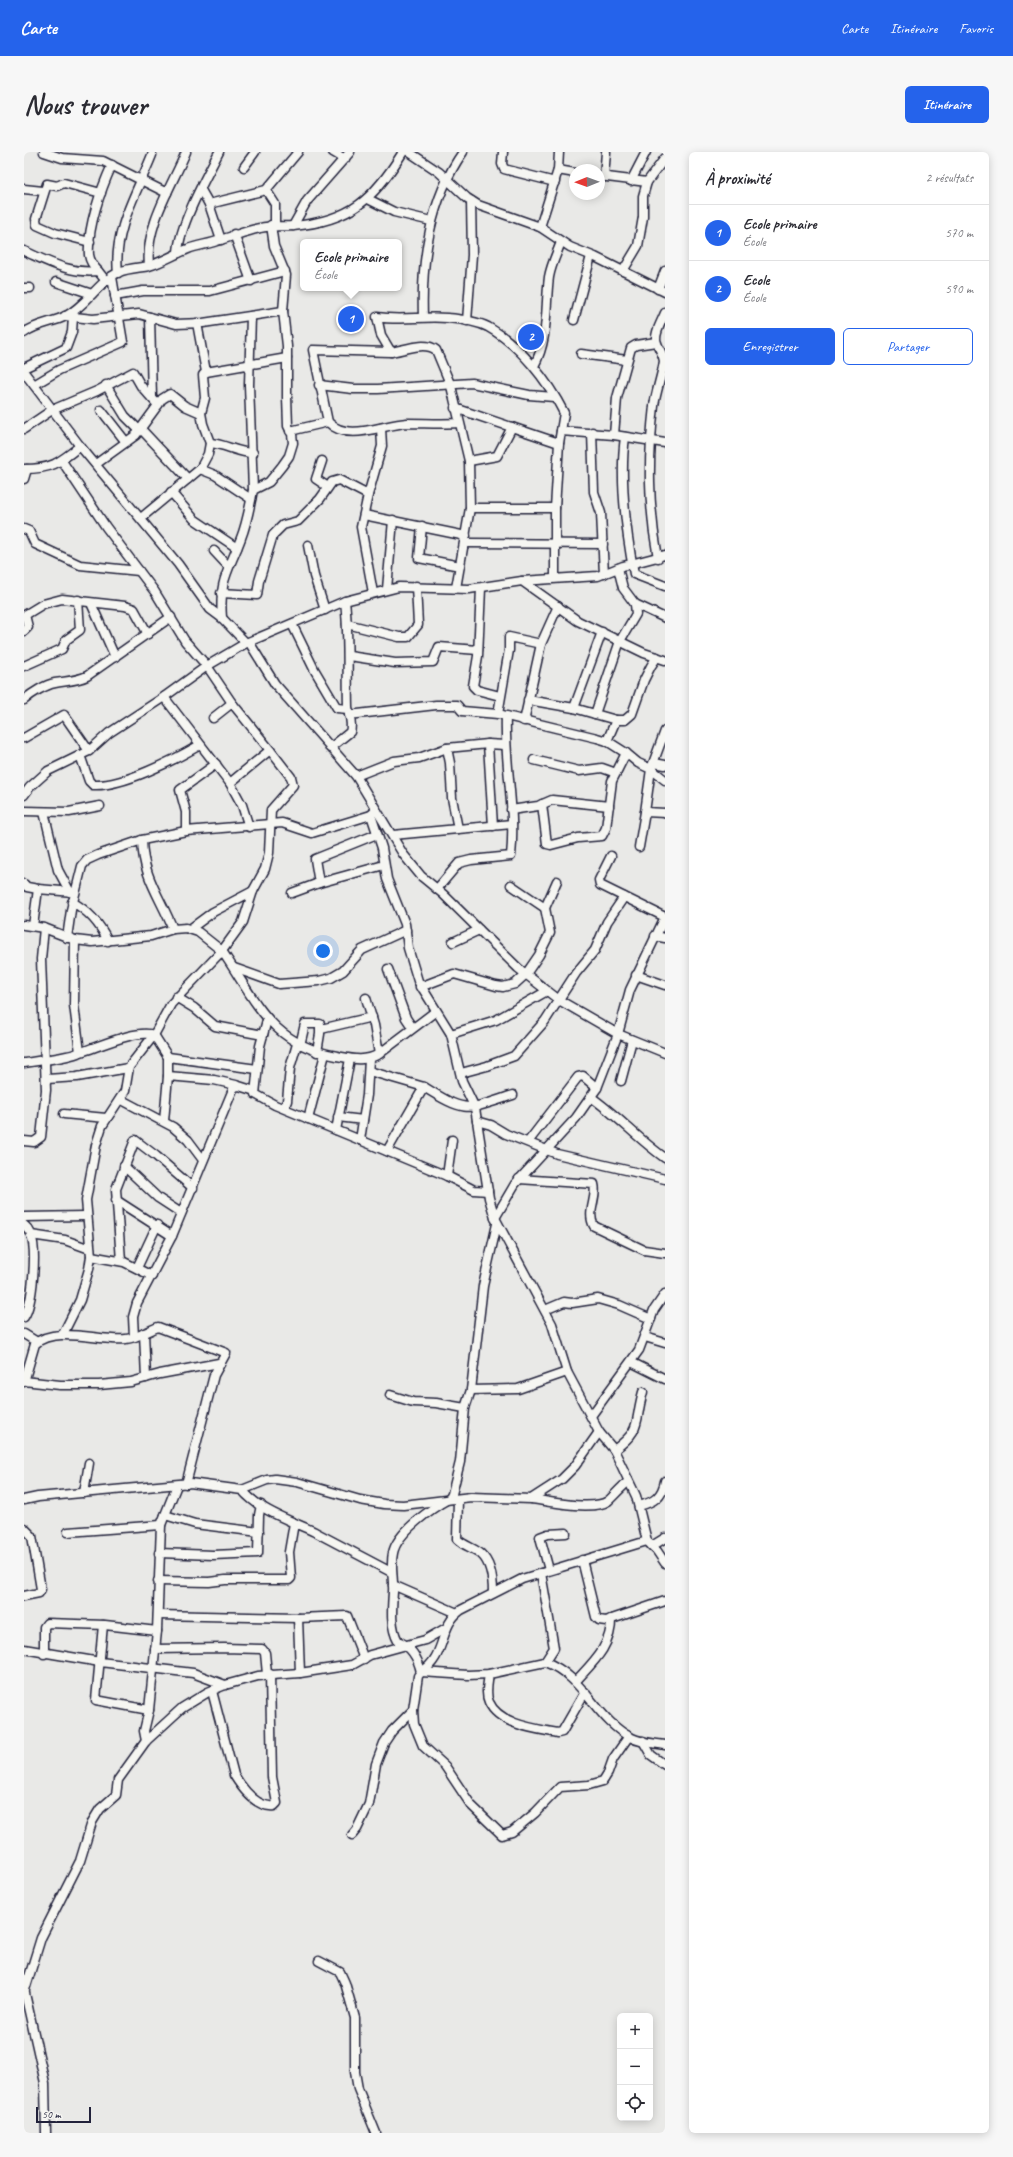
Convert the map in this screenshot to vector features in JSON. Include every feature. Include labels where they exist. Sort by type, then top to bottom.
[{"type":"street","points":[[44,152],[56,157],[93,159],[112,165],[167,193]]},
{"type":"street","points":[[149,266],[148,251],[150,239],[167,193],[186,152]]},
{"type":"street","points":[[178,253],[190,210],[219,152]]},
{"type":"street","points":[[244,167],[255,152]]},
{"type":"street","points":[[209,204],[266,190],[298,152]]},
{"type":"street","points":[[294,226],[307,201],[347,155],[333,152]]},
{"type":"street","points":[[69,317],[112,277],[149,266],[178,253],[221,240],[234,234],[273,225],[294,226],[323,220],[348,212],[368,199],[385,181],[403,152]]},
{"type":"street","points":[[410,152],[447,178],[471,201],[502,215],[540,227],[562,242],[662,291],[665,271]]},
{"type":"street","points":[[423,317],[422,280],[431,222],[447,178],[463,152]]},
{"type":"street","points":[[503,152],[502,164],[504,169],[555,182]]},
{"type":"street","points":[[540,227],[555,182],[558,170],[559,152]]},
{"type":"street","points":[[604,164],[606,152]]},
{"type":"street","points":[[631,180],[646,152]]},
{"type":"street","points":[[34,385],[59,370],[122,342],[112,277],[117,250],[129,208],[152,156]]},
{"type":"street","points":[[623,271],[638,246],[643,217],[643,196],[647,182],[665,158]]},
{"type":"street","points":[[98,271],[90,256],[90,242],[93,220],[101,193],[112,165]]},
{"type":"street","points":[[558,170],[569,172]]},
{"type":"street","points":[[605,176],[647,182]]},
{"type":"street","points":[[90,242],[37,225],[36,219],[46,184],[58,186],[62,183],[101,193]]},
{"type":"street","points":[[24,189],[43,191]]},
{"type":"street","points":[[201,190],[209,204],[221,240]]},
{"type":"street","points":[[253,490],[269,482],[289,456],[293,439],[287,412],[287,358],[283,311],[286,280],[285,271],[274,246],[273,225],[275,204],[266,190]]},
{"type":"street","points":[[368,199],[399,214],[431,222]]},
{"type":"street","points":[[467,321],[472,255],[471,201]]},
{"type":"street","points":[[234,234],[251,281]]},
{"type":"street","points":[[534,366],[538,360],[546,328],[549,276],[562,242]]},
{"type":"street","points":[[24,251],[70,270],[81,272],[98,271],[112,277]]},
{"type":"street","points":[[574,320],[591,256]]},
{"type":"street","points":[[115,296],[143,291],[210,291],[285,271]]},
{"type":"street","points":[[56,282],[92,294]]},
{"type":"street","points":[[24,333],[37,325],[69,317],[93,319],[117,315],[139,314],[168,323],[197,323],[283,311]]},
{"type":"street","points":[[24,795],[30,787],[48,772],[89,751],[109,733],[164,697],[207,666],[248,643],[345,601],[387,589],[416,586],[481,588],[522,581],[584,577],[604,574],[618,568],[661,557],[651,518],[648,485],[654,405],[664,361],[663,355],[656,342],[657,334],[665,313]]},
{"type":"street","points":[[222,618],[221,593],[228,566],[237,548],[253,490],[253,453],[249,385],[251,316]]},
{"type":"street","points":[[24,368],[66,348],[72,332],[69,317]]},
{"type":"street","points":[[150,317],[152,398]]},
{"type":"street","points":[[391,352],[381,335],[377,317],[404,319],[423,317],[467,321],[488,327],[529,359],[564,412],[559,443],[555,508],[554,578]]},
{"type":"street","points":[[141,518],[200,469],[208,454],[210,443],[203,424],[201,413],[205,398],[203,375],[206,372],[197,323]]},
{"type":"street","points":[[614,435],[616,405],[633,346],[656,342]]},
{"type":"street","points":[[456,588],[466,539],[470,508],[469,461],[455,408],[451,386],[440,356],[434,348],[418,347],[391,352],[313,350],[319,385],[328,422],[337,429],[353,431],[408,423],[459,424]]},
{"type":"street","points":[[581,354],[628,360]]},
{"type":"street","points":[[206,372],[287,358]]},
{"type":"street","points":[[24,372],[80,446],[178,564],[210,609],[222,618],[248,643],[271,680],[356,776],[374,813],[393,835],[403,854],[413,867],[526,974],[559,1000],[618,1034],[665,1053]]},
{"type":"street","points":[[24,429],[52,410],[97,392],[106,385],[133,372],[141,386],[158,405]]},
{"type":"street","points":[[319,385],[363,389],[451,386],[475,383],[529,396],[554,397]]},
{"type":"street","points":[[106,385],[125,416],[188,479]]},
{"type":"street","points":[[96,464],[140,430],[162,399],[170,394],[185,406],[201,413]]},
{"type":"street","points":[[455,408],[559,443]]},
{"type":"street","points":[[100,410],[126,442]]},
{"type":"street","points":[[290,430],[328,422]]},
{"type":"street","points":[[469,461],[497,456],[512,427]]},
{"type":"street","points":[[373,593],[362,544],[361,527],[368,495],[382,446],[381,428]]},
{"type":"street","points":[[561,431],[592,432],[665,443]]},
{"type":"street","points":[[592,432],[594,492],[601,513],[604,574]]},
{"type":"street","points":[[625,437],[623,458],[624,485],[634,576],[665,586]]},
{"type":"street","points":[[210,443],[220,444],[242,452],[253,453]]},
{"type":"street","points":[[24,479],[26,469],[45,469],[62,461],[80,446]]},
{"type":"street","points":[[62,461],[106,527],[171,617],[185,641],[207,666],[232,702],[291,778],[293,785],[271,810],[266,869],[253,891],[243,922],[222,951],[176,997],[162,1018],[154,1035],[128,1068],[125,1090],[102,1126],[93,1160],[86,1200],[86,1216],[90,1252],[84,1289],[63,1334]]},
{"type":"street","points":[[322,461],[316,478],[328,487]]},
{"type":"street","points":[[200,469],[215,475],[251,499]]},
{"type":"street","points":[[221,593],[257,595],[259,581],[273,534],[283,525],[297,522],[320,500],[333,481],[339,480],[368,495]]},
{"type":"street","points":[[171,492],[194,519],[237,548]]},
{"type":"street","points":[[470,508],[555,508]]},
{"type":"street","points":[[364,515],[422,526],[466,539],[603,544]]},
{"type":"street","points":[[387,589],[393,520]]},
{"type":"street","points":[[422,526],[419,558],[460,566]]},
{"type":"street","points":[[24,529],[29,532],[35,544],[80,565],[139,571]]},
{"type":"street","points":[[308,545],[314,576],[325,610]]},
{"type":"street","points":[[214,551],[228,566]]},
{"type":"street","points":[[618,568],[623,588],[635,604],[665,618]]},
{"type":"street","points":[[522,581],[578,621],[661,658],[647,673],[632,714],[625,720],[616,720],[574,708],[528,700]]},
{"type":"street","points":[[348,624],[406,638],[418,625],[416,586]]},
{"type":"street","points":[[481,588],[478,650],[474,687],[500,696]]},
{"type":"street","points":[[24,631],[28,627],[24,613],[49,601],[62,599],[130,607],[138,614],[148,634]]},
{"type":"street","points":[[24,666],[62,649],[66,640],[80,630],[78,600]]},
{"type":"street","points":[[330,748],[351,730],[349,712],[348,624],[345,601]]},
{"type":"street","points":[[90,603],[115,657]]},
{"type":"street","points":[[595,714],[620,641],[636,614],[635,604]]},
{"type":"street","points":[[524,721],[542,644],[558,606]]},
{"type":"street","points":[[24,700],[30,695],[53,683],[83,678],[171,617]]},
{"type":"street","points":[[292,624],[314,669],[337,708],[349,712],[454,705],[458,706],[462,711],[502,715],[524,721],[544,724],[607,741],[638,763],[653,766],[665,765]]},
{"type":"street","points":[[574,708],[602,632]]},
{"type":"street","points":[[437,889],[461,862],[511,856],[512,824],[500,696],[508,656],[509,637],[542,644]]},
{"type":"street","points":[[349,656],[395,663],[412,662],[428,664],[433,662],[439,647],[478,650]]},
{"type":"street","points":[[164,697],[230,783],[242,805],[249,827]]},
{"type":"street","points":[[213,718],[232,702]]},
{"type":"street","points":[[24,738],[64,715],[89,751]]},
{"type":"street","points":[[607,741],[616,720]]},
{"type":"street","points":[[638,847],[653,766],[665,731]]},
{"type":"street","points":[[356,776],[394,762],[419,758],[447,748],[488,744],[505,745]]},
{"type":"street","points":[[488,744],[493,826]]},
{"type":"street","points":[[80,755],[89,781],[93,785],[98,786],[112,783],[161,766],[200,745]]},
{"type":"street","points":[[447,748],[450,763],[452,798],[458,829]]},
{"type":"street","points":[[230,783],[270,750]]},
{"type":"street","points":[[542,804],[544,839],[546,844],[552,845],[578,838],[602,836],[606,828],[609,797],[616,773],[626,754]]},
{"type":"street","points":[[534,760],[580,771],[602,768],[616,773]]},
{"type":"street","points":[[186,831],[186,812],[180,790],[216,764]]},
{"type":"street","points":[[653,766],[665,780]]},
{"type":"street","points":[[511,810],[542,804],[552,800],[609,806]]},
{"type":"street","points":[[24,811],[75,811],[100,806]]},
{"type":"street","points":[[44,812],[58,870],[73,892]]},
{"type":"street","points":[[645,812],[665,813]]},
{"type":"street","points":[[80,1052],[74,1005],[71,939],[72,902],[73,892],[82,866],[87,860],[142,840],[186,831],[249,827],[282,823],[312,833],[374,813]]},
{"type":"street","points":[[374,813],[377,834],[383,851],[387,879],[406,930],[408,948],[420,987],[451,1034],[463,1084],[475,1108],[488,1191],[496,1221],[545,1310],[557,1336],[567,1372],[592,1416],[599,1432],[614,1450],[639,1506],[655,1547],[665,1563]]},
{"type":"street","points":[[393,835],[512,824]]},
{"type":"street","points":[[319,883],[315,867],[315,859],[377,834]]},
{"type":"street","points":[[142,840],[146,873],[163,903],[173,929]]},
{"type":"street","points":[[421,1672],[416,1659],[407,1645],[398,1641],[393,1630],[393,1585],[391,1572],[393,1554],[397,1542],[413,1525],[451,1496],[460,1462],[465,1408],[471,1390],[484,1286],[496,1221],[518,1180],[545,1149],[566,1129],[597,1088],[618,1034],[636,974],[665,917],[599,883],[611,856]]},
{"type":"street","points":[[292,893],[319,883],[384,865]]},
{"type":"street","points":[[420,987],[454,974],[484,984],[503,987],[515,984],[526,974],[539,955],[550,933],[545,908],[557,881]]},
{"type":"street","points":[[24,884],[27,888],[73,892]]},
{"type":"street","points":[[511,885],[545,908]]},
{"type":"street","points":[[33,926],[38,889]]},
{"type":"street","points":[[190,929],[212,912],[253,891]]},
{"type":"street","points":[[461,1073],[511,1058],[545,1021],[576,973],[595,950],[607,922],[624,897]]},
{"type":"street","points":[[72,902],[98,923],[108,941]]},
{"type":"street","points":[[24,925],[44,928],[71,939],[108,941],[150,936],[173,929],[190,929],[198,932],[222,951],[267,1020],[284,1036],[299,1045],[321,1053],[350,1059],[369,1059],[379,1054],[412,1027],[436,1011]]},
{"type":"street","points":[[24,1141],[34,1142],[42,1135],[46,1079],[41,959],[44,928]]},
{"type":"street","points":[[234,968],[261,979],[279,984],[319,981],[331,978],[343,971],[362,950],[406,930]]},
{"type":"street","points":[[453,942],[479,930]]},
{"type":"street","points":[[655,936],[665,938]]},
{"type":"street","points":[[388,969],[406,1018],[412,1027]]},
{"type":"street","points":[[636,974],[665,985]]},
{"type":"street","points":[[451,1034],[496,1020],[547,991]]},
{"type":"street","points":[[176,997],[194,1008],[215,1026],[263,1035]]},
{"type":"street","points":[[366,998],[372,1017],[379,1054]]},
{"type":"street","points":[[321,1029],[372,1017]]},
{"type":"street","points":[[267,1020],[257,1069],[255,1094],[308,1119],[447,1176],[474,1190],[488,1191]]},
{"type":"street","points":[[284,1108],[290,1068],[306,1024],[319,1024],[321,1029],[321,1053],[308,1119]]},
{"type":"street","points":[[24,1063],[80,1052],[127,1037],[146,1033],[154,1035],[168,1057],[164,1121]]},
{"type":"street","points":[[621,1081],[632,1040]]},
{"type":"street","points":[[168,1057],[257,1069]]},
{"type":"street","points":[[336,1130],[350,1059]]},
{"type":"street","points":[[360,1140],[370,1071],[369,1059]]},
{"type":"street","points":[[46,1079],[69,1078],[128,1068]]},
{"type":"street","points":[[370,1071],[424,1087],[450,1103],[463,1107],[475,1108],[513,1095]]},
{"type":"street","points":[[168,1076],[214,1080],[255,1091]]},
{"type":"street","points":[[528,1142],[578,1077],[583,1076],[597,1088]]},
{"type":"street","points":[[134,1337],[134,1314],[144,1289],[172,1236],[236,1085]]},
{"type":"street","points":[[387,1152],[424,1087]]},
{"type":"street","points":[[591,1097],[622,1119],[632,1131],[665,1158]]},
{"type":"street","points":[[120,1099],[164,1121],[186,1137],[203,1160]]},
{"type":"street","points":[[64,1114],[106,1118]]},
{"type":"street","points":[[338,1117],[363,1120]]},
{"type":"street","points":[[477,1121],[491,1125],[506,1134],[578,1160],[665,1179]]},
{"type":"street","points":[[121,1261],[116,1200],[117,1186],[132,1146],[136,1140],[193,1188]]},
{"type":"street","points":[[447,1176],[452,1140]]},
{"type":"street","points":[[124,1166],[158,1198],[181,1213]]},
{"type":"street","points":[[518,1180],[594,1184],[591,1215],[594,1226],[644,1250],[665,1253]]},
{"type":"street","points":[[116,1200],[172,1236]]},
{"type":"street","points":[[24,1217],[86,1216]]},
{"type":"street","points":[[24,1225],[31,1235],[32,1277],[29,1308],[24,1317]]},
{"type":"street","points":[[137,1268],[156,1225]]},
{"type":"street","points":[[31,1235],[62,1240],[90,1252],[121,1261],[152,1276]]},
{"type":"street","points":[[592,1416],[632,1362],[651,1319],[665,1294]]},
{"type":"street","points":[[545,1310],[564,1302],[572,1303],[598,1299],[620,1305],[651,1319]]},
{"type":"street","points":[[186,1484],[212,1382],[219,1363],[226,1353],[209,1345],[158,1327],[134,1337],[116,1339],[63,1334],[37,1342],[32,1353],[24,1381],[60,1385],[99,1385],[131,1382],[219,1363]]},
{"type":"street","points":[[144,1333],[146,1378]]},
{"type":"street","points":[[24,1334],[37,1342]]},
{"type":"street","points":[[644,1337],[665,1343]]},
{"type":"street","points":[[632,1362],[665,1379]]},
{"type":"street","points":[[471,1390],[518,1389],[567,1372]]},
{"type":"street","points":[[614,1450],[635,1430],[642,1392]]},
{"type":"street","points":[[390,1395],[410,1401],[436,1403],[465,1408]]},
{"type":"street","points":[[531,1499],[562,1479],[575,1466],[599,1432]]},
{"type":"street","points":[[84,1493],[89,1463]]},
{"type":"street","points":[[24,1500],[194,1483],[242,1490],[267,1480],[275,1479],[317,1487],[373,1503],[403,1505],[432,1501],[442,1502],[471,1497],[531,1499],[580,1505],[598,1504],[609,1500],[628,1482]]},
{"type":"street","points":[[639,1506],[660,1497],[665,1481]]},
{"type":"street","points":[[146,1741],[144,1731],[149,1710],[157,1631],[161,1525],[177,1485]]},
{"type":"street","points":[[242,1490],[250,1500],[261,1505],[266,1510],[391,1572]]},
{"type":"street","points":[[458,1499],[457,1539],[481,1554],[485,1559],[491,1572],[494,1593]]},
{"type":"street","points":[[159,1552],[213,1555],[257,1554],[261,1505]]},
{"type":"street","points":[[164,1515],[196,1524],[259,1532]]},
{"type":"street","points":[[158,1581],[211,1582],[225,1580],[289,1580],[291,1578],[289,1552],[294,1523]]},
{"type":"street","points":[[68,1532],[161,1525]]},
{"type":"street","points":[[24,1528],[32,1536],[41,1589],[39,1593],[24,1596]]},
{"type":"street","points":[[545,1662],[554,1648],[540,1537],[548,1534],[566,1533]]},
{"type":"street","points":[[629,1736],[602,1781],[589,1785],[560,1787],[535,1813],[512,1832],[502,1835],[471,1805],[445,1766],[423,1746],[414,1724],[412,1710],[417,1680],[421,1672],[433,1664],[437,1657],[446,1628],[457,1613],[522,1579],[582,1560],[655,1547],[665,1538]]},
{"type":"street","points":[[582,1560],[597,1618],[602,1621],[665,1601]]},
{"type":"street","points":[[393,1585],[457,1613]]},
{"type":"street","points":[[158,1615],[298,1618],[349,1616],[364,1659]]},
{"type":"street","points":[[298,1618],[300,1672]]},
{"type":"street","points":[[575,1682],[606,1645],[611,1619]]},
{"type":"street","points":[[44,1654],[44,1627],[46,1624],[103,1625],[157,1631]]},
{"type":"street","points":[[103,1625],[97,1701],[149,1710]]},
{"type":"street","points":[[24,1993],[41,1938],[80,1861],[92,1822],[100,1809],[116,1795],[118,1780],[146,1741],[182,1708],[225,1684],[268,1674],[344,1667],[370,1655],[425,1640],[446,1628]]},
{"type":"street","points":[[24,1649],[44,1654],[198,1674],[225,1684]]},
{"type":"street","points":[[155,1649],[262,1649],[265,1653],[268,1674],[272,1777],[277,1803],[274,1806],[265,1806],[259,1802],[239,1784],[234,1775],[212,1691]]},
{"type":"street","points":[[421,1672],[468,1675],[489,1674],[545,1662],[562,1670],[585,1692],[605,1718],[629,1736],[643,1741],[665,1743]]},
{"type":"street","points":[[489,1674],[487,1693],[488,1701],[495,1712],[517,1723],[558,1733],[562,1732],[585,1692]]},
{"type":"street","points":[[352,1835],[369,1804],[376,1764],[384,1743],[392,1731],[412,1710]]},
{"type":"street","points":[[643,1741],[651,1755],[665,1765]]},
{"type":"street","points":[[319,1961],[340,1972],[345,1983],[355,2018],[355,2072],[358,2089],[376,2133]]},
{"type":"street","points":[[24,1990],[45,2083],[46,2133]]},
{"type":"place","name":"Ecole primaire","points":[[351,319]]},
{"type":"place","name":"Ecole","points":[[531,337]]}]
